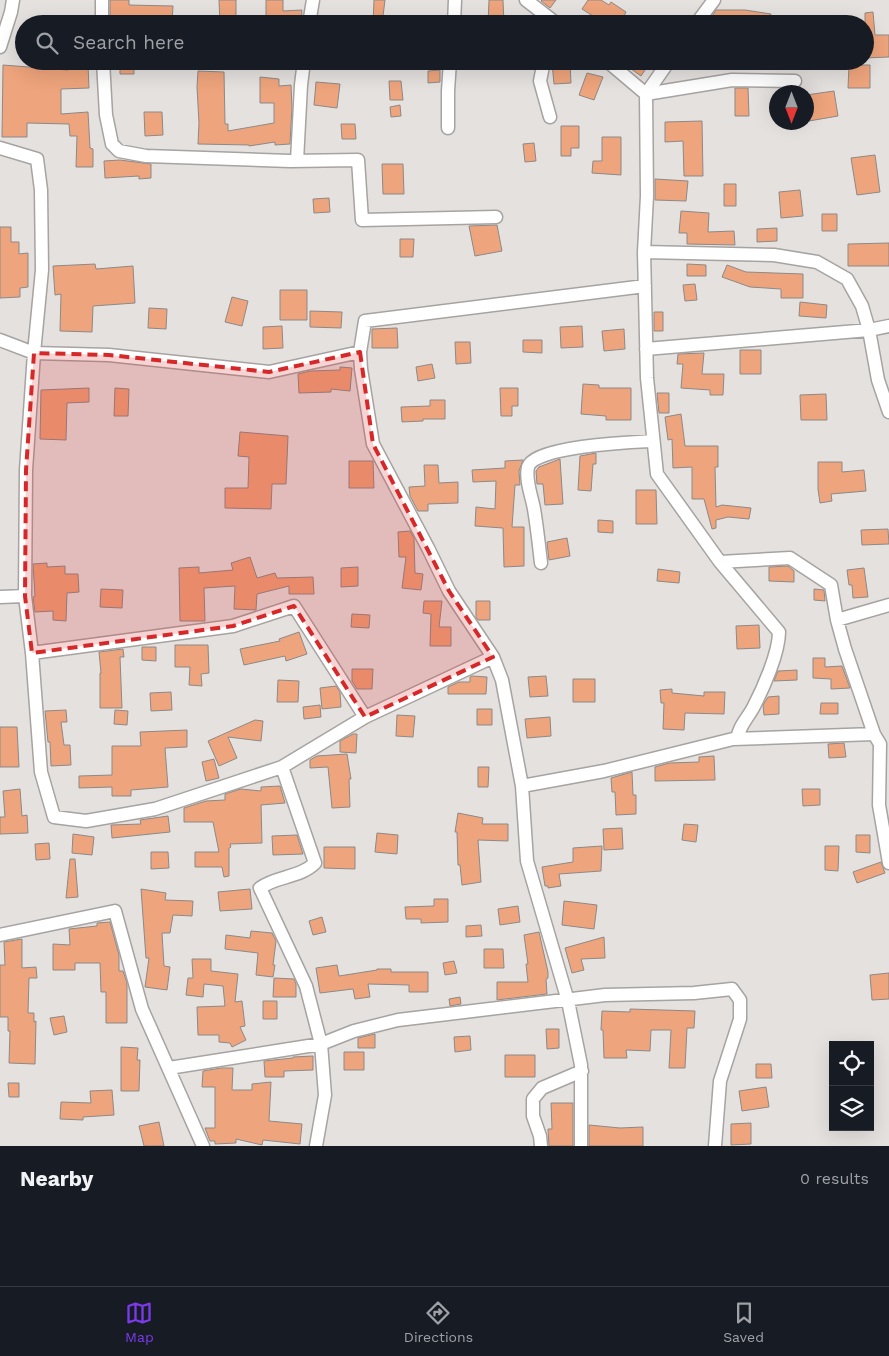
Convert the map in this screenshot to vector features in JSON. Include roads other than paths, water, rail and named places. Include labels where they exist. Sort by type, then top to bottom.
[{"type":"street","points":[[0,47],[13,0]]},
{"type":"street","points":[[102,0],[102,15]]},
{"type":"street","points":[[310,15],[313,0]]},
{"type":"street","points":[[454,15],[455,0]]},
{"type":"street","points":[[526,0],[545,15]]},
{"type":"street","points":[[703,15],[714,0]]},
{"type":"street","points":[[104,70],[106,115],[112,144],[119,151],[146,156],[297,161],[358,160],[362,220],[496,217]]},
{"type":"street","points":[[297,161],[303,70]]},
{"type":"street","points":[[448,128],[449,70]]},
{"type":"street","points":[[542,70],[540,81],[550,117]]},
{"type":"street","points":[[618,70],[646,94],[732,80],[795,81]]},
{"type":"street","points":[[663,70],[646,94],[647,196],[644,252],[646,349],[657,474],[720,562],[772,622],[778,632],[778,643],[765,683],[753,708],[740,727],[737,739]]},
{"type":"street","points":[[0,148],[37,159],[40,190],[42,270],[26,470],[25,596],[32,653],[41,772],[54,817],[86,820],[155,809],[282,766],[365,717],[493,657]]},
{"type":"street","points":[[644,252],[774,255],[817,262],[846,279],[862,306],[869,330],[878,380],[889,412]]},
{"type":"street","points":[[581,1146],[582,1071],[568,1001],[527,861],[522,786],[502,680],[493,657],[449,591],[373,444],[360,352],[365,320],[645,286]]},
{"type":"street","points":[[646,349],[869,330],[889,326]]},
{"type":"street","points":[[0,340],[34,353],[109,355],[269,372],[360,352]]},
{"type":"street","points":[[541,563],[528,479],[528,467],[532,461],[540,456],[566,449],[654,441]]},
{"type":"street","points":[[720,562],[790,558],[831,585],[837,620],[881,740],[879,805],[889,863]]},
{"type":"street","points":[[0,597],[25,596]]},
{"type":"street","points":[[837,620],[889,605]]},
{"type":"street","points":[[32,653],[233,626],[294,606],[365,717]]},
{"type":"street","points":[[522,786],[604,771],[737,739],[881,740]]},
{"type":"street","points":[[282,766],[315,863],[308,870],[268,882],[260,888],[306,986],[321,1044],[326,1095],[316,1146]]},
{"type":"street","points":[[0,936],[115,911],[142,1009],[203,1146]]},
{"type":"street","points":[[169,1068],[321,1044],[354,1030],[398,1020],[568,1001],[605,995],[694,993],[732,989],[740,1000],[740,1019],[720,1081],[715,1146]]},
{"type":"street","points":[[541,1146],[540,1136],[533,1116],[533,1099],[542,1088],[582,1071]]}]
